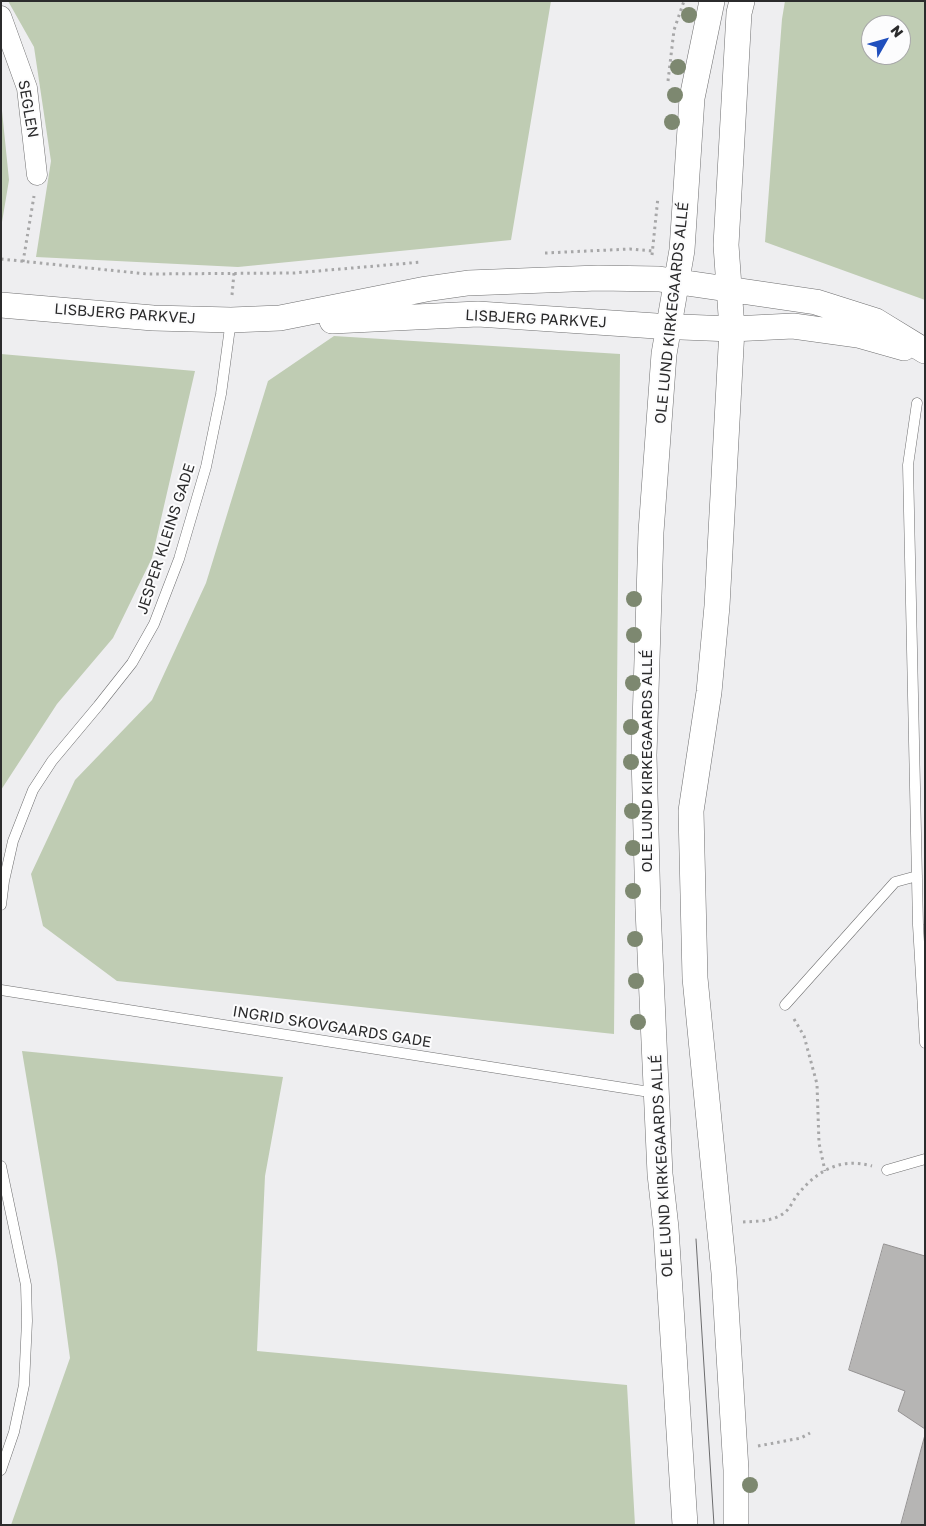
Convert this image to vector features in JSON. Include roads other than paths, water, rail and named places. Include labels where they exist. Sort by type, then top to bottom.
[{"type":"street","name":"OLE LUND KIRKEGAARDS ALLÉ","points":[[685,1525],[667,1245],[660,1174],[648,908],[644,746],[651,532],[664,354],[682,250],[692,98],[712,1]]},
{"type":"street","points":[[736,1525],[736,1470],[724,1273],[695,978],[691,811],[709,692],[717,606],[732,328],[726,245],[739,13],[742,1]]},
{"type":"street","name":"SEGLEN","points":[[1,16],[27,88],[37,175]]},
{"type":"street","name":"LISBJERG PARKVEJ","points":[[280,318],[426,288],[468,283],[598,278],[659,279],[825,304],[876,321],[925,353]]},
{"type":"street","name":"LISBJERG PARKVEJ","points":[[1,305],[153,318],[231,320],[280,318],[314,322],[478,314],[670,326],[732,328],[793,326],[858,335],[925,353]]},
{"type":"lane","name":"JESPER KLEINS GADE","points":[[1,905],[13,841],[33,790],[52,761],[132,663],[154,624],[179,559],[206,467],[221,394],[231,320]]},
{"type":"lane","points":[[917,403],[908,466],[917,876],[925,1043]]},
{"type":"lane","points":[[785,1005],[895,882],[917,876]]},
{"type":"lane","name":"INGRID SKOVGAARDS GADE","points":[[1,990],[657,1093]]},
{"type":"lane","points":[[887,1170],[925,1159]]},
{"type":"lane","points":[[1,1166],[26,1285],[27,1321],[24,1385],[14,1432],[1,1470]]},
{"type":"tram line","points":[[696,1239],[714,1525]]}]
